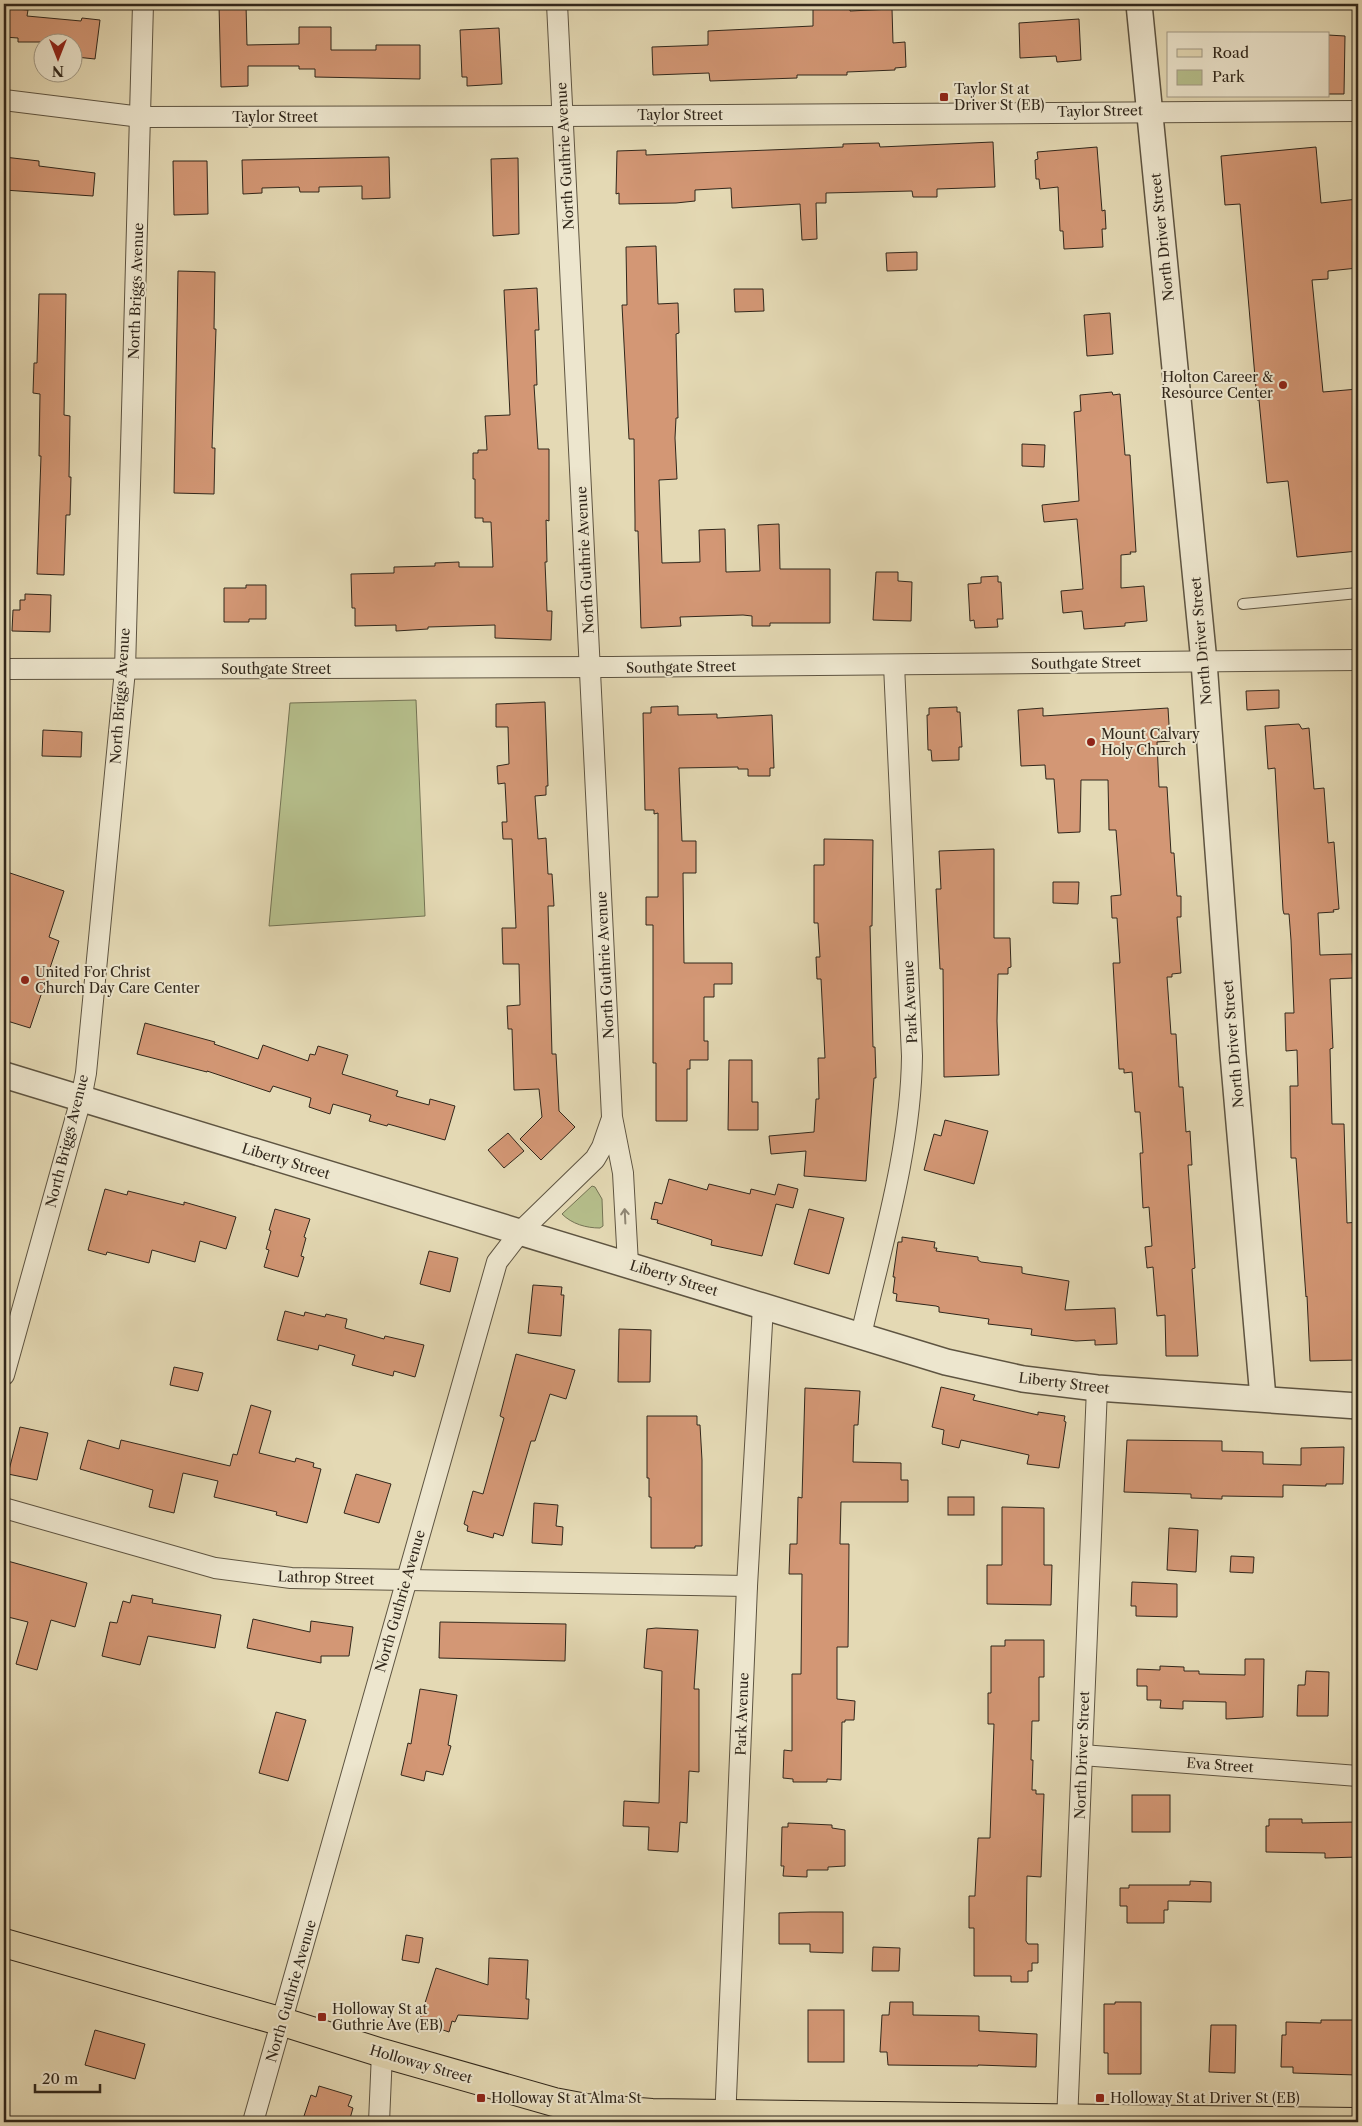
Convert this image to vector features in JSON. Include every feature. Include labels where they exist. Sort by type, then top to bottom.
[{"type":"main road","name":"Holloway Street","points":[[4,1943],[283,2022],[382,2053],[554,2102],[586,2108],[725,2118],[1358,2122]]},
{"type":"street","name":"North Briggs Avenue","points":[[4,1375],[81,1099],[86,1073],[124,670],[143,4]]},
{"type":"street","name":"North Guthrie Avenue","points":[[557,4],[612,1117],[623,1173],[628,1264]]},
{"type":"street","name":"North Driver Street","points":[[1139,4],[1204,662],[1233,1044],[1263,1398]]},
{"type":"street","name":"Taylor Street","points":[[4,100],[141,117],[1358,111]]},
{"type":"street","name":"Southgate Street","points":[[4,669],[124,670],[894,665],[1358,660]]},
{"type":"street","name":"Park Avenue","points":[[861,1335],[907,1133],[912,1094],[912,1056],[894,665]]},
{"type":"street","name":"Liberty Street","points":[[4,1075],[946,1362],[1023,1379],[1097,1388],[1358,1406]]},
{"type":"street","name":"North Guthrie Avenue","points":[[253,2122],[283,2022],[497,1262],[521,1231],[595,1159],[608,1134],[612,1117]]},
{"type":"street","name":"Park Avenue","points":[[725,2118],[747,1586],[763,1306]]},
{"type":"street","name":"North Driver Street","points":[[1068,2120],[1097,1388]]},
{"type":"street","name":"Lathrop Street","points":[[4,1508],[215,1568],[291,1578],[747,1586]]},
{"type":"street","name":"Eva Street","points":[[1082,1754],[1358,1776]]},
{"type":"street","points":[[379,2122],[382,2053]]},
{"type":"lane","points":[[1243,604],[1358,593]]},
{"type":"green space","points":[[416,700],[425,916],[269,926],[290,703]]},
{"type":"green space","points":[[592,1186],[595,1187],[602,1199],[603,1226],[600,1228],[580,1225],[562,1214]]},
{"type":"building","points":[[219,5],[246,5],[247,45],[299,44],[299,27],[331,27],[331,50],[376,50],[376,45],[420,45],[420,79],[315,77],[315,69],[299,69],[299,66],[248,66],[248,86],[221,87]]},
{"type":"building","points":[[813,6],[850,6],[850,11],[892,9],[893,43],[905,42],[906,67],[895,68],[895,70],[847,72],[847,75],[797,75],[797,78],[710,81],[709,73],[653,75],[652,47],[708,45],[708,31],[813,26]]},
{"type":"building","points":[[4,8],[28,10],[27,16],[81,21],[82,18],[100,20],[95,59],[82,58],[82,32],[32,32],[32,42],[18,42],[18,38],[4,37]]},
{"type":"building","points":[[1079,19],[1081,60],[1057,62],[1056,56],[1020,58],[1019,23]]},
{"type":"building","points":[[499,28],[502,84],[467,86],[467,77],[462,77],[460,30]]},
{"type":"building","points":[[1330,35],[1345,36],[1344,94],[1330,94]]},
{"type":"building","points":[[993,142],[995,187],[937,189],[937,197],[913,197],[912,191],[826,193],[826,203],[816,203],[817,239],[802,240],[800,204],[732,208],[731,188],[695,190],[695,201],[676,203],[619,204],[619,193],[616,194],[617,151],[646,150],[646,155],[843,147],[843,144],[879,143],[880,147]]},
{"type":"building","points":[[1097,147],[1102,211],[1105,210],[1106,229],[1102,229],[1103,247],[1064,249],[1063,231],[1060,231],[1058,187],[1040,189],[1039,179],[1036,179],[1035,160],[1038,159],[1037,152]]},
{"type":"building","points":[[1316,147],[1321,203],[1358,199],[1358,268],[1328,271],[1328,279],[1312,280],[1323,392],[1358,389],[1358,551],[1297,557],[1288,481],[1267,483],[1259,400],[1257,400],[1240,204],[1225,205],[1221,156]]},
{"type":"building","points":[[4,157],[39,161],[39,166],[95,173],[93,196],[4,190]]},
{"type":"building","points":[[389,157],[390,198],[362,199],[362,186],[319,187],[319,192],[300,192],[299,187],[262,188],[262,193],[243,194],[242,160]]},
{"type":"building","points":[[518,158],[519,234],[493,236],[491,159]]},
{"type":"building","points":[[173,161],[207,161],[208,214],[174,215]]},
{"type":"building","points":[[656,246],[658,304],[678,303],[679,333],[676,334],[678,418],[676,418],[675,438],[677,479],[659,480],[662,563],[700,562],[699,530],[725,529],[726,572],[760,571],[758,525],[779,524],[780,569],[830,569],[830,623],[770,623],[770,626],[752,626],[752,616],[743,615],[680,617],[681,626],[641,628],[638,531],[635,531],[634,439],[629,439],[622,305],[627,305],[626,247]]},
{"type":"building","points":[[917,252],[917,270],[887,271],[886,253]]},
{"type":"building","points":[[178,271],[215,272],[214,329],[216,329],[212,448],[215,448],[214,494],[174,493]]},
{"type":"building","points":[[537,288],[539,330],[535,330],[537,385],[534,385],[538,449],[549,449],[549,521],[546,520],[547,562],[545,562],[547,611],[552,611],[551,640],[495,638],[495,625],[428,627],[428,629],[396,631],[396,625],[355,626],[355,608],[352,608],[351,574],[394,573],[394,567],[435,566],[435,563],[459,562],[459,567],[493,567],[491,522],[483,522],[483,518],[475,518],[473,453],[478,453],[478,450],[487,450],[485,416],[510,415],[504,290]]},
{"type":"building","points":[[734,289],[763,289],[764,311],[735,312]]},
{"type":"building","points":[[39,294],[66,294],[64,415],[70,416],[69,477],[71,477],[70,515],[66,515],[64,575],[37,574],[41,456],[39,456],[40,394],[33,393],[34,363],[37,363]]},
{"type":"building","points":[[1110,313],[1113,354],[1087,356],[1084,315]]},
{"type":"building","points":[[1112,392],[1113,395],[1120,394],[1125,455],[1130,455],[1136,552],[1121,555],[1121,588],[1144,586],[1147,621],[1125,623],[1125,626],[1084,629],[1082,611],[1063,613],[1061,591],[1083,589],[1077,519],[1044,522],[1042,505],[1079,501],[1074,412],[1081,411],[1080,395]]},
{"type":"building","points":[[1022,444],[1045,445],[1044,467],[1022,466]]},
{"type":"building","points":[[876,572],[898,572],[898,581],[912,582],[911,621],[873,620]]},
{"type":"building","points":[[998,576],[998,582],[1001,582],[1003,619],[997,619],[998,627],[975,628],[974,620],[970,621],[968,584],[981,583],[981,577]]},
{"type":"building","points":[[246,585],[266,585],[266,619],[249,619],[249,622],[224,622],[224,588],[246,588]]},
{"type":"building","points":[[25,594],[51,595],[50,632],[12,631],[13,610],[20,610],[20,600],[25,600]]},
{"type":"building","points":[[1279,690],[1279,708],[1247,710],[1246,691]]},
{"type":"building","points":[[545,702],[548,786],[546,786],[546,795],[535,796],[538,839],[546,838],[548,874],[552,874],[554,906],[548,906],[552,1054],[556,1054],[559,1111],[575,1127],[541,1160],[520,1139],[542,1117],[539,1089],[514,1090],[512,1029],[508,1029],[507,1006],[520,1005],[519,964],[503,964],[502,928],[516,928],[512,839],[503,839],[502,822],[507,822],[505,783],[498,784],[497,766],[509,764],[508,727],[496,727],[496,704]]},
{"type":"building","points":[[678,706],[678,715],[717,714],[717,718],[772,715],[774,768],[770,768],[770,776],[748,776],[748,769],[738,769],[738,767],[679,768],[682,841],[696,841],[696,873],[683,873],[684,963],[732,963],[732,984],[714,984],[714,997],[704,997],[704,1041],[708,1041],[708,1060],[690,1060],[690,1069],[687,1069],[687,1121],[656,1121],[656,1063],[653,1063],[653,925],[646,925],[646,897],[658,897],[658,813],[654,814],[654,810],[645,810],[643,713],[651,713],[651,707]]},
{"type":"building","points":[[957,707],[957,712],[960,712],[962,747],[959,747],[959,760],[932,761],[931,750],[928,750],[927,715],[929,715],[929,708]]},
{"type":"building","points":[[1043,708],[1043,716],[1168,708],[1170,741],[1157,742],[1159,787],[1167,787],[1171,853],[1174,853],[1177,896],[1181,896],[1181,917],[1177,917],[1181,973],[1172,974],[1172,977],[1167,977],[1171,1034],[1176,1034],[1179,1087],[1183,1087],[1186,1132],[1190,1131],[1192,1165],[1188,1165],[1195,1268],[1192,1269],[1198,1356],[1166,1356],[1165,1315],[1157,1316],[1153,1267],[1147,1268],[1145,1247],[1152,1246],[1149,1207],[1143,1208],[1140,1153],[1143,1153],[1140,1112],[1135,1112],[1132,1072],[1124,1073],[1124,1069],[1119,1069],[1113,963],[1120,963],[1117,918],[1112,918],[1111,896],[1121,895],[1116,830],[1109,830],[1108,780],[1081,780],[1080,832],[1058,833],[1054,779],[1046,779],[1045,765],[1021,766],[1018,710]]},
{"type":"building","points":[[1299,724],[1302,729],[1309,728],[1314,789],[1324,788],[1328,843],[1334,842],[1339,909],[1333,910],[1334,912],[1318,913],[1320,955],[1352,954],[1353,978],[1330,979],[1333,1048],[1330,1049],[1332,1124],[1344,1124],[1347,1223],[1358,1222],[1358,1254],[1354,1255],[1358,1308],[1358,1360],[1310,1361],[1296,1158],[1291,1158],[1290,1086],[1298,1086],[1297,1050],[1286,1051],[1285,1013],[1294,1013],[1291,940],[1289,914],[1284,914],[1283,910],[1275,768],[1268,769],[1265,726]]},
{"type":"building","points":[[43,730],[82,732],[81,757],[42,756]]},
{"type":"building","points":[[824,839],[873,840],[872,926],[870,926],[873,1047],[875,1047],[876,1078],[874,1078],[866,1181],[804,1176],[806,1151],[771,1154],[769,1136],[814,1132],[816,1099],[819,1099],[818,1058],[825,1058],[821,979],[817,979],[816,957],[820,957],[818,923],[814,923],[814,865],[824,865]]},
{"type":"building","points":[[994,849],[994,938],[1010,938],[1011,967],[1008,968],[1008,974],[998,974],[999,1075],[944,1077],[943,969],[940,969],[936,889],[941,889],[939,851]]},
{"type":"building","points":[[4,871],[64,891],[49,937],[59,941],[30,1028],[4,1020]]},
{"type":"building","points":[[1053,882],[1079,882],[1078,904],[1053,903]]},
{"type":"building","points":[[145,1023],[215,1042],[214,1044],[258,1059],[263,1045],[308,1061],[310,1054],[315,1055],[318,1046],[348,1055],[342,1074],[398,1091],[396,1096],[429,1105],[430,1099],[455,1106],[445,1140],[388,1124],[387,1126],[369,1121],[371,1115],[333,1104],[330,1114],[309,1107],[311,1098],[273,1086],[270,1092],[207,1071],[137,1054]]},
{"type":"building","points":[[729,1060],[752,1060],[752,1102],[758,1102],[758,1130],[728,1130]]},
{"type":"building","points":[[945,1120],[988,1131],[974,1184],[924,1170],[934,1134],[941,1136]]},
{"type":"building","points":[[508,1133],[524,1151],[504,1168],[488,1150]]},
{"type":"building","points":[[669,1179],[707,1190],[709,1184],[750,1194],[751,1189],[775,1195],[778,1184],[798,1189],[793,1208],[776,1204],[762,1256],[711,1245],[712,1240],[657,1223],[658,1220],[651,1219],[655,1202],[662,1204]]},
{"type":"building","points":[[105,1189],[127,1195],[128,1191],[184,1205],[184,1202],[236,1217],[226,1249],[200,1241],[195,1262],[152,1250],[149,1263],[107,1252],[106,1255],[88,1250]]},
{"type":"building","points":[[275,1209],[310,1219],[304,1237],[306,1238],[301,1256],[304,1257],[298,1277],[264,1267],[269,1250],[266,1249],[271,1231],[269,1230]]},
{"type":"building","points":[[809,1209],[844,1218],[829,1274],[794,1264]]},
{"type":"building","points":[[902,1237],[935,1242],[934,1248],[937,1248],[936,1251],[978,1257],[978,1260],[981,1262],[1022,1267],[1022,1273],[1069,1281],[1065,1310],[1115,1308],[1117,1344],[1095,1345],[1095,1340],[1076,1341],[1031,1335],[1032,1329],[988,1324],[989,1319],[939,1312],[939,1307],[936,1306],[896,1301],[897,1294],[893,1293],[895,1277],[893,1277],[898,1242],[902,1242]]},
{"type":"building","points":[[429,1251],[458,1258],[450,1292],[420,1284]]},
{"type":"building","points":[[533,1285],[562,1287],[561,1295],[564,1295],[561,1336],[528,1333]]},
{"type":"building","points":[[285,1311],[304,1316],[305,1312],[325,1317],[326,1314],[347,1319],[345,1328],[384,1339],[385,1336],[424,1345],[415,1377],[394,1371],[393,1376],[352,1365],[355,1355],[319,1345],[318,1350],[277,1340]]},
{"type":"building","points":[[619,1329],[651,1330],[650,1382],[618,1382]]},
{"type":"building","points":[[516,1354],[575,1370],[566,1399],[550,1394],[535,1441],[531,1441],[503,1536],[494,1533],[493,1538],[467,1531],[468,1526],[464,1524],[473,1491],[483,1494],[504,1418],[500,1416]]},
{"type":"building","points":[[174,1367],[203,1373],[198,1391],[170,1385]]},
{"type":"building","points":[[941,1387],[975,1395],[973,1400],[1038,1415],[1038,1412],[1065,1416],[1064,1421],[1066,1422],[1059,1468],[1027,1464],[1029,1455],[961,1440],[959,1448],[942,1444],[944,1430],[932,1427]]},
{"type":"building","points":[[805,1388],[860,1391],[858,1425],[854,1425],[853,1462],[901,1463],[901,1480],[908,1480],[908,1502],[841,1502],[840,1544],[849,1544],[848,1647],[837,1647],[837,1699],[855,1701],[854,1720],[842,1722],[841,1780],[827,1779],[827,1782],[793,1782],[793,1779],[783,1778],[784,1750],[792,1751],[792,1674],[801,1674],[802,1574],[789,1574],[790,1544],[797,1544],[798,1497],[802,1498]]},
{"type":"building","points":[[251,1405],[271,1411],[259,1453],[295,1462],[296,1458],[314,1463],[313,1467],[321,1469],[307,1523],[276,1515],[277,1512],[214,1497],[218,1481],[183,1473],[174,1513],[149,1507],[153,1490],[80,1469],[88,1440],[119,1449],[121,1440],[230,1466],[233,1454],[237,1455]]},
{"type":"building","points":[[647,1416],[697,1416],[697,1425],[700,1425],[702,1460],[702,1546],[695,1546],[695,1548],[651,1548],[651,1497],[649,1497],[649,1478],[647,1478]]},
{"type":"building","points":[[20,1427],[48,1433],[37,1480],[8,1474]]},
{"type":"building","points":[[1127,1440],[1222,1441],[1222,1451],[1263,1452],[1263,1464],[1301,1465],[1301,1448],[1344,1447],[1343,1484],[1326,1484],[1326,1486],[1283,1485],[1283,1497],[1222,1496],[1222,1499],[1191,1498],[1191,1494],[1124,1492]]},
{"type":"building","points":[[356,1474],[391,1484],[379,1523],[344,1513]]},
{"type":"building","points":[[948,1497],[974,1497],[974,1515],[948,1515]]},
{"type":"building","points":[[534,1503],[558,1505],[556,1526],[563,1527],[562,1545],[532,1543]]},
{"type":"building","points":[[1002,1507],[1044,1508],[1044,1565],[1052,1565],[1051,1605],[987,1604],[987,1565],[1002,1565]]},
{"type":"building","points":[[1169,1528],[1198,1530],[1196,1572],[1167,1570]]},
{"type":"building","points":[[1231,1556],[1254,1557],[1253,1573],[1230,1572]]},
{"type":"building","points":[[4,1560],[87,1583],[75,1627],[51,1620],[37,1670],[16,1664],[28,1622],[4,1616]]},
{"type":"building","points":[[1132,1582],[1177,1584],[1177,1617],[1136,1616],[1136,1606],[1131,1606]]},
{"type":"building","points":[[132,1595],[153,1599],[152,1603],[221,1615],[215,1648],[148,1636],[140,1665],[102,1656],[110,1622],[117,1623],[123,1601],[130,1603]]},
{"type":"building","points":[[253,1619],[310,1632],[311,1621],[353,1627],[349,1656],[321,1656],[321,1663],[247,1648]]},
{"type":"building","points":[[440,1622],[566,1624],[565,1661],[439,1658]]},
{"type":"building","points":[[647,1629],[698,1630],[694,1689],[699,1689],[699,1772],[689,1771],[687,1823],[680,1822],[678,1852],[648,1850],[649,1827],[623,1826],[624,1801],[659,1803],[662,1671],[644,1668]]},
{"type":"building","points":[[1005,1640],[1044,1640],[1044,1677],[1039,1677],[1039,1721],[1032,1721],[1031,1760],[1033,1760],[1032,1790],[1036,1790],[1036,1794],[1044,1794],[1041,1877],[1027,1876],[1026,1941],[1028,1944],[1038,1944],[1038,1963],[1032,1963],[1032,1971],[1028,1971],[1028,1982],[1011,1982],[1011,1976],[974,1976],[974,1928],[969,1928],[969,1896],[975,1896],[978,1838],[990,1838],[994,1724],[988,1724],[988,1693],[991,1693],[991,1646],[1005,1646]]},
{"type":"building","points":[[1245,1659],[1264,1659],[1263,1717],[1226,1719],[1226,1702],[1183,1701],[1183,1709],[1160,1708],[1161,1700],[1147,1700],[1147,1686],[1137,1686],[1137,1669],[1160,1670],[1160,1666],[1184,1667],[1184,1671],[1199,1671],[1199,1674],[1245,1675]]},
{"type":"building","points":[[1306,1671],[1329,1672],[1328,1716],[1297,1716],[1298,1685],[1305,1685]]},
{"type":"building","points":[[420,1689],[457,1695],[448,1745],[451,1746],[443,1775],[426,1771],[424,1781],[401,1775],[408,1743],[411,1744]]},
{"type":"building","points":[[276,1712],[306,1720],[288,1781],[259,1773]]},
{"type":"building","points":[[1132,1795],[1170,1795],[1170,1832],[1132,1832]]},
{"type":"building","points":[[1269,1819],[1302,1819],[1302,1823],[1357,1822],[1358,1857],[1325,1858],[1325,1853],[1266,1852],[1266,1826],[1269,1826]]},
{"type":"building","points":[[788,1823],[832,1825],[832,1828],[845,1830],[845,1866],[828,1867],[828,1870],[807,1870],[807,1877],[783,1876],[784,1866],[781,1866],[782,1827],[788,1827]]},
{"type":"building","points":[[1190,1881],[1211,1882],[1211,1902],[1168,1901],[1168,1910],[1164,1910],[1164,1923],[1127,1923],[1127,1906],[1120,1906],[1120,1888],[1129,1888],[1129,1885],[1190,1885]]},
{"type":"building","points":[[843,1912],[843,1953],[810,1952],[810,1944],[779,1944],[779,1913]]},
{"type":"building","points":[[406,1935],[423,1938],[419,1963],[402,1960]]},
{"type":"building","points":[[873,1947],[900,1948],[899,1971],[872,1971]]},
{"type":"building","points":[[489,1958],[528,1960],[526,1999],[529,1999],[528,2019],[458,2015],[455,2022],[452,2021],[449,2032],[419,2022],[436,1968],[488,1985]]},
{"type":"building","points":[[890,2002],[913,2002],[913,2015],[979,2016],[979,2031],[1037,2034],[1036,2067],[888,2065],[887,2052],[880,2052],[882,2015],[889,2015]]},
{"type":"building","points":[[1115,2002],[1141,2002],[1141,2074],[1108,2074],[1108,2053],[1104,2053],[1104,2004],[1115,2004]]},
{"type":"building","points":[[808,2010],[844,2010],[844,2062],[808,2062]]},
{"type":"building","points":[[1321,2020],[1357,2020],[1357,2075],[1293,2073],[1293,2067],[1281,2067],[1282,2035],[1286,2035],[1286,2022],[1321,2023]]},
{"type":"building","points":[[1211,2025],[1236,2025],[1235,2073],[1209,2072]]},
{"type":"building","points":[[95,2030],[145,2044],[135,2079],[85,2065]]},
{"type":"building","points":[[319,2086],[352,2096],[348,2106],[353,2108],[349,2122],[302,2122],[311,2095],[316,2097]]},
{"type":"place","name":"Taylor St at Driver St (EB)","points":[[944,97]]},
{"type":"place","name":"Holton Career & Resource Center","points":[[1283,385]]},
{"type":"place","name":"Mount Calvary Holy Church","points":[[1091,742]]},
{"type":"place","name":"United For Christ Church Day Care Center","points":[[25,980]]},
{"type":"place","name":"Holloway St at Guthrie Ave (EB)","points":[[322,2017]]},
{"type":"place","name":"Holloway St at Alma St","points":[[481,2098]]},
{"type":"place","name":"Holloway St at Driver St (EB)","points":[[1100,2098]]}]
